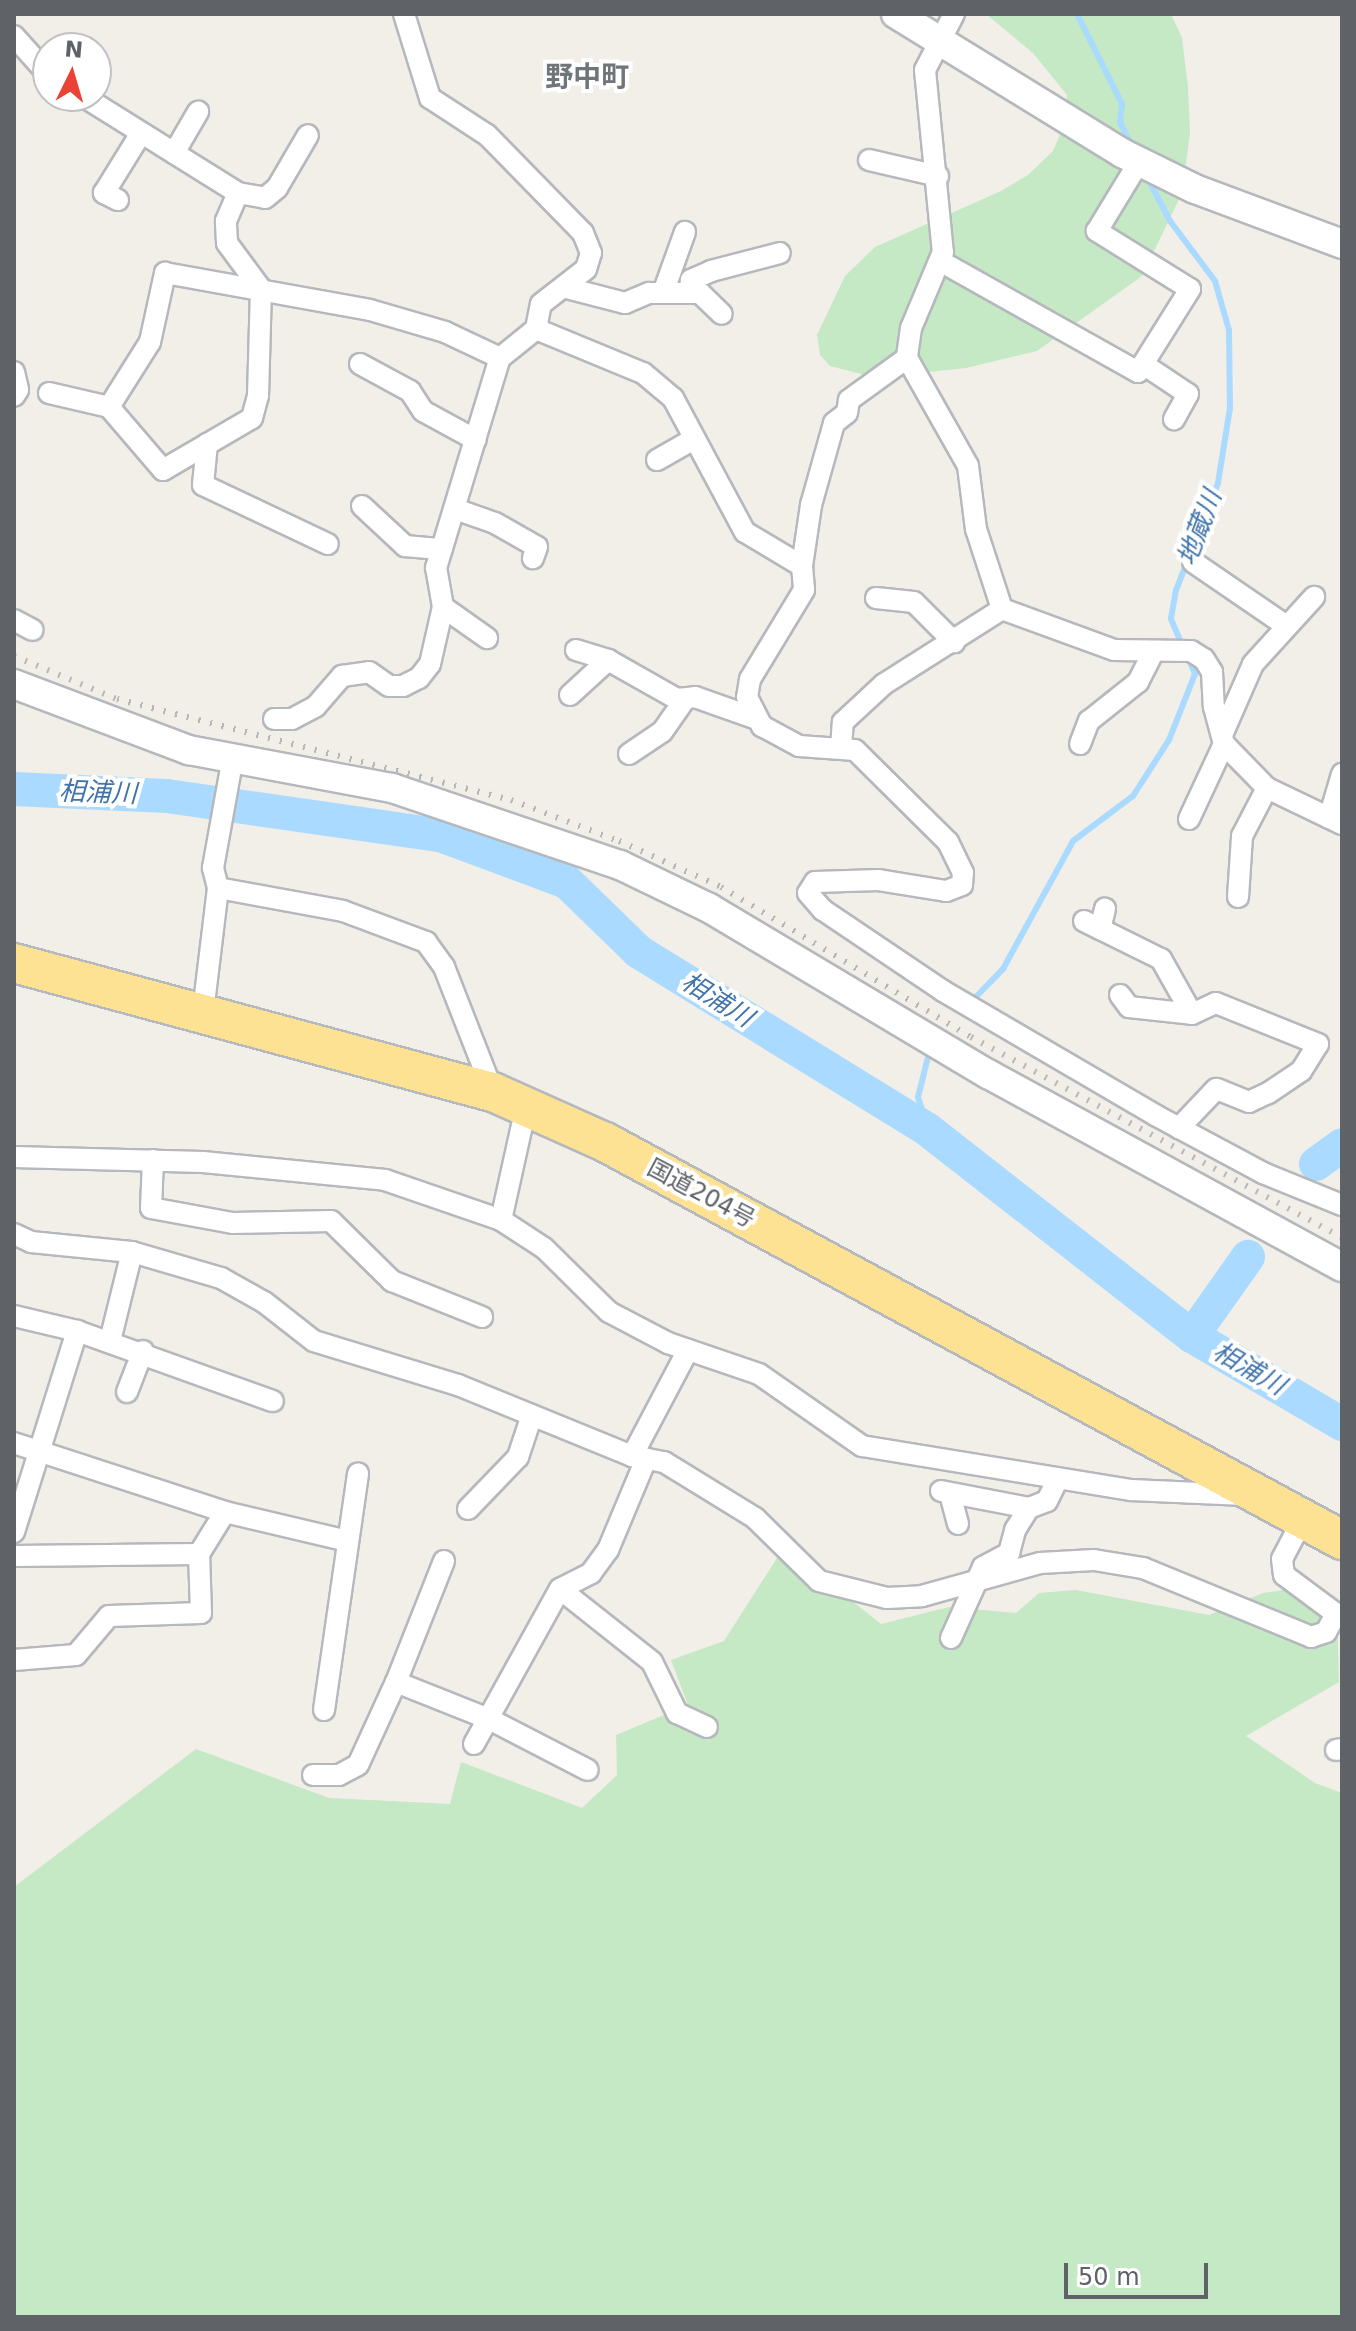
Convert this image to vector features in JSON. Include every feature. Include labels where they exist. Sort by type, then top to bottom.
[{"type":"highway","name":"国道204号","points":[[14,963],[203,1012],[510,1100],[605,1142],[1342,1540]]},
{"type":"street","points":[[274,719],[292,719],[316,706],[342,676],[369,672],[389,686],[419,678],[430,664],[443,607],[436,568],[500,358],[536,329],[541,304],[586,269],[591,253],[583,233],[487,135],[430,98],[404,14]]},
{"type":"street","points":[[896,14],[1139,162],[1195,189],[1342,244]]},
{"type":"street","points":[[954,14],[925,70],[938,176],[940,261],[911,328],[907,358],[968,466],[976,529],[1002,609]]},
{"type":"street","points":[[14,36],[32,56]]},
{"type":"street","points":[[108,112],[238,193],[265,198],[277,188],[308,135]]},
{"type":"street","points":[[174,153],[198,112]]},
{"type":"street","points":[[118,200],[104,193],[141,133]]},
{"type":"street","points":[[869,160],[938,176]]},
{"type":"street","points":[[940,261],[1092,357],[1138,372],[1190,289],[1097,231],[1139,162]]},
{"type":"street","points":[[49,393],[109,407],[163,470],[252,418],[258,396],[261,289],[227,243],[226,221],[238,193]]},
{"type":"street","points":[[663,293],[685,232]]},
{"type":"street","points":[[690,293],[691,280],[711,271],[780,253]]},
{"type":"street","points":[[109,407],[150,342],[165,273],[370,310],[445,332],[500,358]]},
{"type":"street","points":[[563,287],[625,303],[663,293],[700,293],[722,314]]},
{"type":"street","points":[[536,329],[643,373],[673,398],[745,532],[802,566]]},
{"type":"street","points":[[907,358],[849,400],[847,413],[834,423],[811,505],[802,566],[804,590],[750,679],[747,697],[757,719],[777,739],[799,746],[855,750],[948,842],[963,873],[962,885],[946,891],[879,880],[815,882],[808,893],[823,910],[943,991],[1179,1128],[1263,1173],[1342,1205]]},
{"type":"street","points":[[360,364],[381,384],[410,391],[423,411],[476,440]]},
{"type":"street","points":[[1143,364],[1188,394],[1174,419]]},
{"type":"street","points":[[14,372],[18,390],[14,396]]},
{"type":"street","points":[[657,460],[694,439]]},
{"type":"street","points":[[207,444],[203,485],[328,544]]},
{"type":"street","points":[[362,506],[405,546],[442,549]]},
{"type":"street","points":[[455,509],[495,523],[537,547],[533,558]]},
{"type":"street","points":[[1193,562],[1285,625]]},
{"type":"street","points":[[1189,819],[1253,664],[1285,625],[1314,597]]},
{"type":"street","points":[[876,598],[914,602],[954,642]]},
{"type":"street","points":[[443,607],[487,638]]},
{"type":"street","points":[[841,748],[843,722],[884,684],[1002,609]]},
{"type":"street","points":[[1002,609],[1114,650],[1153,653],[1191,651],[1204,659],[1212,672],[1223,739],[1267,788],[1335,821],[1342,774]]},
{"type":"street","points":[[14,620],[33,630]]},
{"type":"street","points":[[576,650],[608,660],[677,699],[757,719]]},
{"type":"street","points":[[1080,744],[1089,721],[1138,682],[1153,653]]},
{"type":"street","points":[[570,695],[608,660]]},
{"type":"street","points":[[14,684],[189,750],[230,770],[392,788],[620,865],[709,908],[988,1074],[1342,1267]]},
{"type":"street","points":[[629,754],[662,732],[685,699]]},
{"type":"street","points":[[203,1012],[230,770]]},
{"type":"street","points":[[1238,897],[1242,836],[1267,788]]},
{"type":"street","points":[[216,878],[343,911],[426,942],[444,967],[510,1100],[501,1220]]},
{"type":"street","points":[[1096,920],[1161,959],[1192,1014]]},
{"type":"street","points":[[1120,995],[1129,1007],[1192,1014],[1216,1003],[1323,1042],[1301,1071],[1268,1093],[1249,1102],[1216,1089],[1179,1128]]},
{"type":"street","points":[[14,1156],[153,1160],[385,1180],[501,1220],[544,1248],[609,1312],[688,1350],[759,1374],[862,1446],[1131,1490],[1257,1494]]},
{"type":"street","points":[[153,1160],[151,1208],[233,1223],[331,1221],[392,1281],[482,1317]]},
{"type":"street","points":[[14,1234],[76,1239],[125,1258]]},
{"type":"street","points":[[14,1248],[125,1258],[221,1278],[264,1302],[314,1341],[458,1385],[639,1457],[664,1462],[755,1518],[819,1581],[851,1592],[887,1598],[922,1596],[1040,1563],[1094,1560],[1143,1568],[1311,1637],[1326,1632],[1339,1616],[1284,1575],[1282,1559],[1303,1519]]},
{"type":"street","points":[[110,1341],[125,1258]]},
{"type":"street","points":[[14,1316],[143,1351],[273,1401]]},
{"type":"street","points":[[14,1532],[77,1331]]},
{"type":"street","points":[[474,1744],[560,1589],[591,1573],[608,1550],[639,1457],[688,1350]]},
{"type":"street","points":[[127,1392],[143,1351]]},
{"type":"street","points":[[468,1509],[518,1457],[532,1415]]},
{"type":"street","points":[[14,1443],[225,1512],[348,1541]]},
{"type":"street","points":[[324,1710],[358,1473]]},
{"type":"street","points":[[958,1524],[946,1492],[1029,1508],[1047,1501],[1058,1478]]},
{"type":"street","points":[[951,1638],[983,1567],[1009,1553],[1015,1530],[1029,1508]]},
{"type":"street","points":[[14,1660],[76,1655],[109,1616],[201,1613],[199,1554],[225,1512]]},
{"type":"street","points":[[14,1556],[199,1554]]},
{"type":"street","points":[[313,1775],[339,1775],[358,1765],[396,1682],[444,1561]]},
{"type":"street","points":[[560,1589],[652,1662],[677,1713],[707,1727]]},
{"type":"street","points":[[396,1682],[489,1719],[588,1770]]},
{"type":"green space","points":[[986,14],[1171,14],[1182,38],[1188,87],[1190,133],[1182,193],[1142,276],[1037,351],[966,368],[900,375],[865,375],[830,366],[820,355],[817,335],[845,276],[875,247],[1001,191],[1028,175],[1053,151],[1066,121],[1067,95],[1033,53]]},
{"type":"green space","points":[[784,1547],[881,1624],[949,1607],[1016,1613],[1039,1593],[1076,1590],[1209,1615],[1263,1593],[1305,1587],[1337,1615],[1339,1682],[1246,1736],[1315,1783],[1342,1793],[1342,2317],[14,2317],[14,1887],[196,1749],[329,1798],[450,1804],[461,1762],[582,1808],[617,1775],[616,1735],[688,1705],[671,1660],[724,1641]]},
{"type":"waterway","name":"地蔵川","points":[[1077,14],[1122,104],[1120,122],[1131,145]]},
{"type":"waterway","name":"地蔵川","points":[[1147,177],[1170,221],[1215,281],[1229,330],[1230,408],[1218,483],[1176,590],[1171,619],[1183,647]]},
{"type":"waterway","name":"地蔵川","points":[[972,1001],[1003,969],[1073,841],[1133,796],[1169,740],[1195,674],[1188,657]]},
{"type":"waterway","name":"相浦川","points":[[14,789],[167,796],[443,836],[567,882],[639,952],[928,1130],[1192,1336],[1342,1424]]},
{"type":"waterway","name":"地蔵川","points":[[928,1057],[918,1097],[928,1130]]},
{"type":"waterway","points":[[1316,1164],[1342,1145]]},
{"type":"waterway","points":[[1192,1336],[1248,1257]]},
{"type":"railway","points":[[14,656],[117,699],[511,800],[619,841],[721,887],[971,1037],[1342,1238]]},
{"type":"district","name":"野中町","points":[[587,77]]}]
